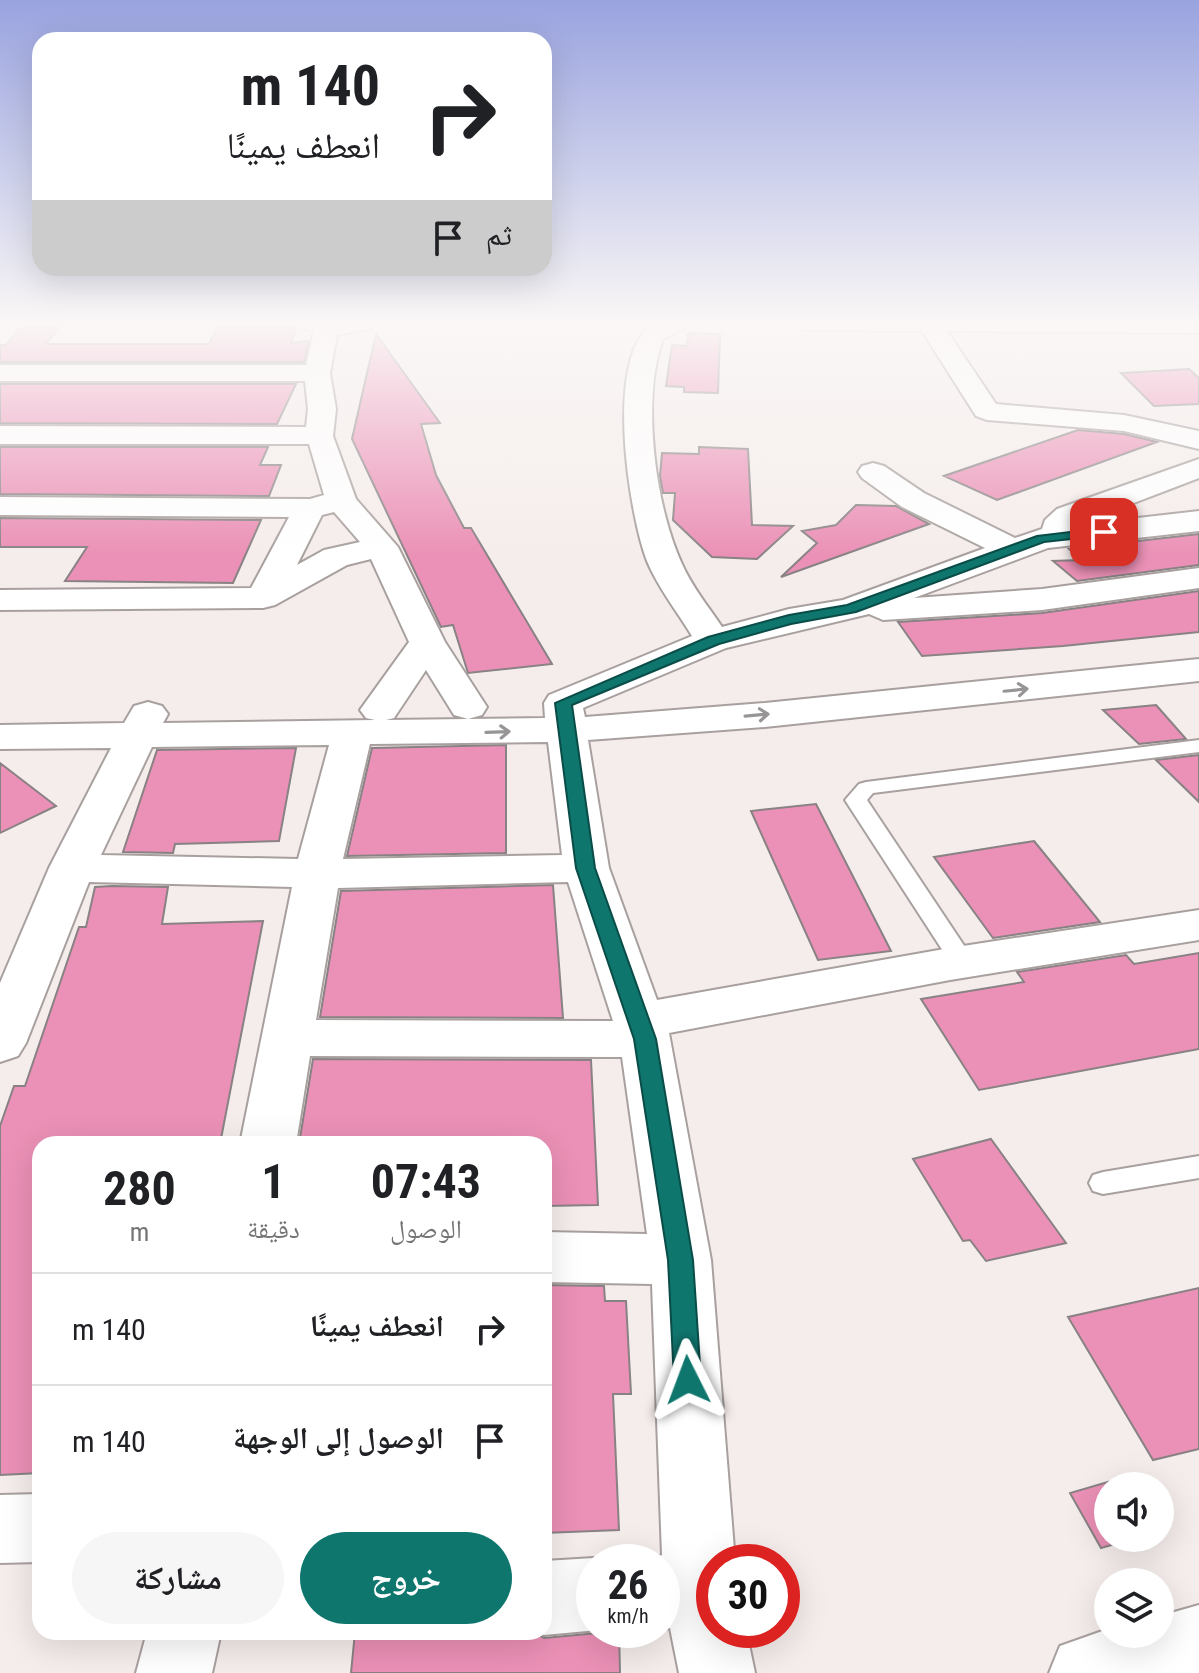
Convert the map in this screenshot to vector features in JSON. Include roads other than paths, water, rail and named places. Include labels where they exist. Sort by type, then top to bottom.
[{"type":"street","points":[[263,598],[326,504],[328,455],[319,436],[321,401]]},
{"type":"street","points":[[641,401],[644,484],[662,558],[713,640]]},
{"type":"street","points":[[980,401],[986,410],[997,414],[1097,418],[1146,424],[1199,440]]},
{"type":"street","points":[[0,435],[319,436]]},
{"type":"street","points":[[1027,544],[1068,516],[1199,468]]},
{"type":"street","points":[[873,472],[913,500],[1027,544]]},
{"type":"street","points":[[0,506],[326,504],[382,547],[427,642],[468,707]]},
{"type":"street","points":[[851,609],[1027,544],[1199,521]]},
{"type":"street","points":[[0,600],[263,598],[336,557],[382,547]]},
{"type":"street","points":[[366,722],[468,707],[564,716],[713,640],[789,620],[851,609],[925,609],[1016,601],[1199,578]]},
{"type":"street","points":[[269,1136],[317,874],[366,722],[427,642]]},
{"type":"street","points":[[0,737],[143,724],[765,715],[1166,666],[1199,646]]},
{"type":"street","points":[[1166,666],[1199,705]]},
{"type":"street","points":[[0,712],[143,724]]},
{"type":"street","points":[[564,716],[586,868],[642,1030],[681,1260],[681,1591],[717,1673]]},
{"type":"street","points":[[0,1043],[72,868],[143,724]]},
{"type":"street","points":[[72,868],[317,874],[586,868]]},
{"type":"street","points":[[286,1038],[642,1030],[963,962],[1199,925]]},
{"type":"street","points":[[552,1257],[681,1260]]},
{"type":"street","points":[[0,1529],[32,1528]]},
{"type":"street","points":[[552,1598],[576,1596]]},
{"type":"street","points":[[174,1673],[182,1640]]},
{"type":"street","points":[[1087,1673],[1199,1643]]},
{"type":"lane","points":[[963,962],[856,800],[866,788],[1199,746]]},
{"type":"lane","points":[[1103,1183],[1199,1167]]}]
